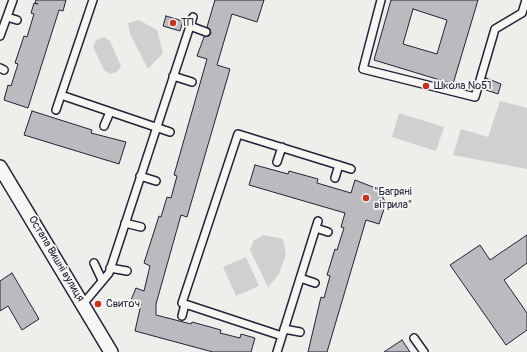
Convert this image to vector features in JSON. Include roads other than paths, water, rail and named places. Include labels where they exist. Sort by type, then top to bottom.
[{"type":"street","name":"Остапа Вишні вулиця","points":[[0,167],[111,352]]},
{"type":"lane","points":[[0,36],[13,0]]},
{"type":"lane","points":[[56,110],[93,0]]},
{"type":"lane","points":[[381,0],[363,69],[475,97],[495,28],[522,13],[526,0]]},
{"type":"lane","points":[[7,16],[17,20]]},
{"type":"lane","points":[[83,304],[110,268],[193,17]]},
{"type":"lane","points":[[190,26],[206,32]]},
{"type":"lane","points":[[173,76],[192,82]]},
{"type":"lane","points":[[61,95],[170,132]]},
{"type":"lane","points":[[104,126],[110,112]]},
{"type":"lane","points":[[300,332],[283,332],[234,320],[182,303],[238,134],[351,169]]},
{"type":"lane","points":[[277,162],[282,147]]},
{"type":"lane","points":[[335,178],[339,165]]},
{"type":"lane","points":[[140,176],[156,181]]},
{"type":"lane","points":[[277,352],[318,220]]},
{"type":"lane","points":[[125,223],[141,227]]},
{"type":"lane","points":[[316,228],[328,232]]},
{"type":"lane","points":[[94,263],[102,280]]},
{"type":"lane","points":[[110,268],[127,271]]},
{"type":"lane","points":[[300,278],[315,283]]},
{"type":"lane","points":[[182,316],[185,304]]},
{"type":"lane","points":[[232,328],[234,320]]},
{"type":"lane","points":[[414,338],[424,352]]},
{"type":"place","name":"ТП","points":[[173,23]]},
{"type":"place","name":"Школа №51","points":[[426,86]]},
{"type":"place","name":"\"Багряні вітрила\"","points":[[366,198]]},
{"type":"place","name":"Свиточ","points":[[98,304]]}]
